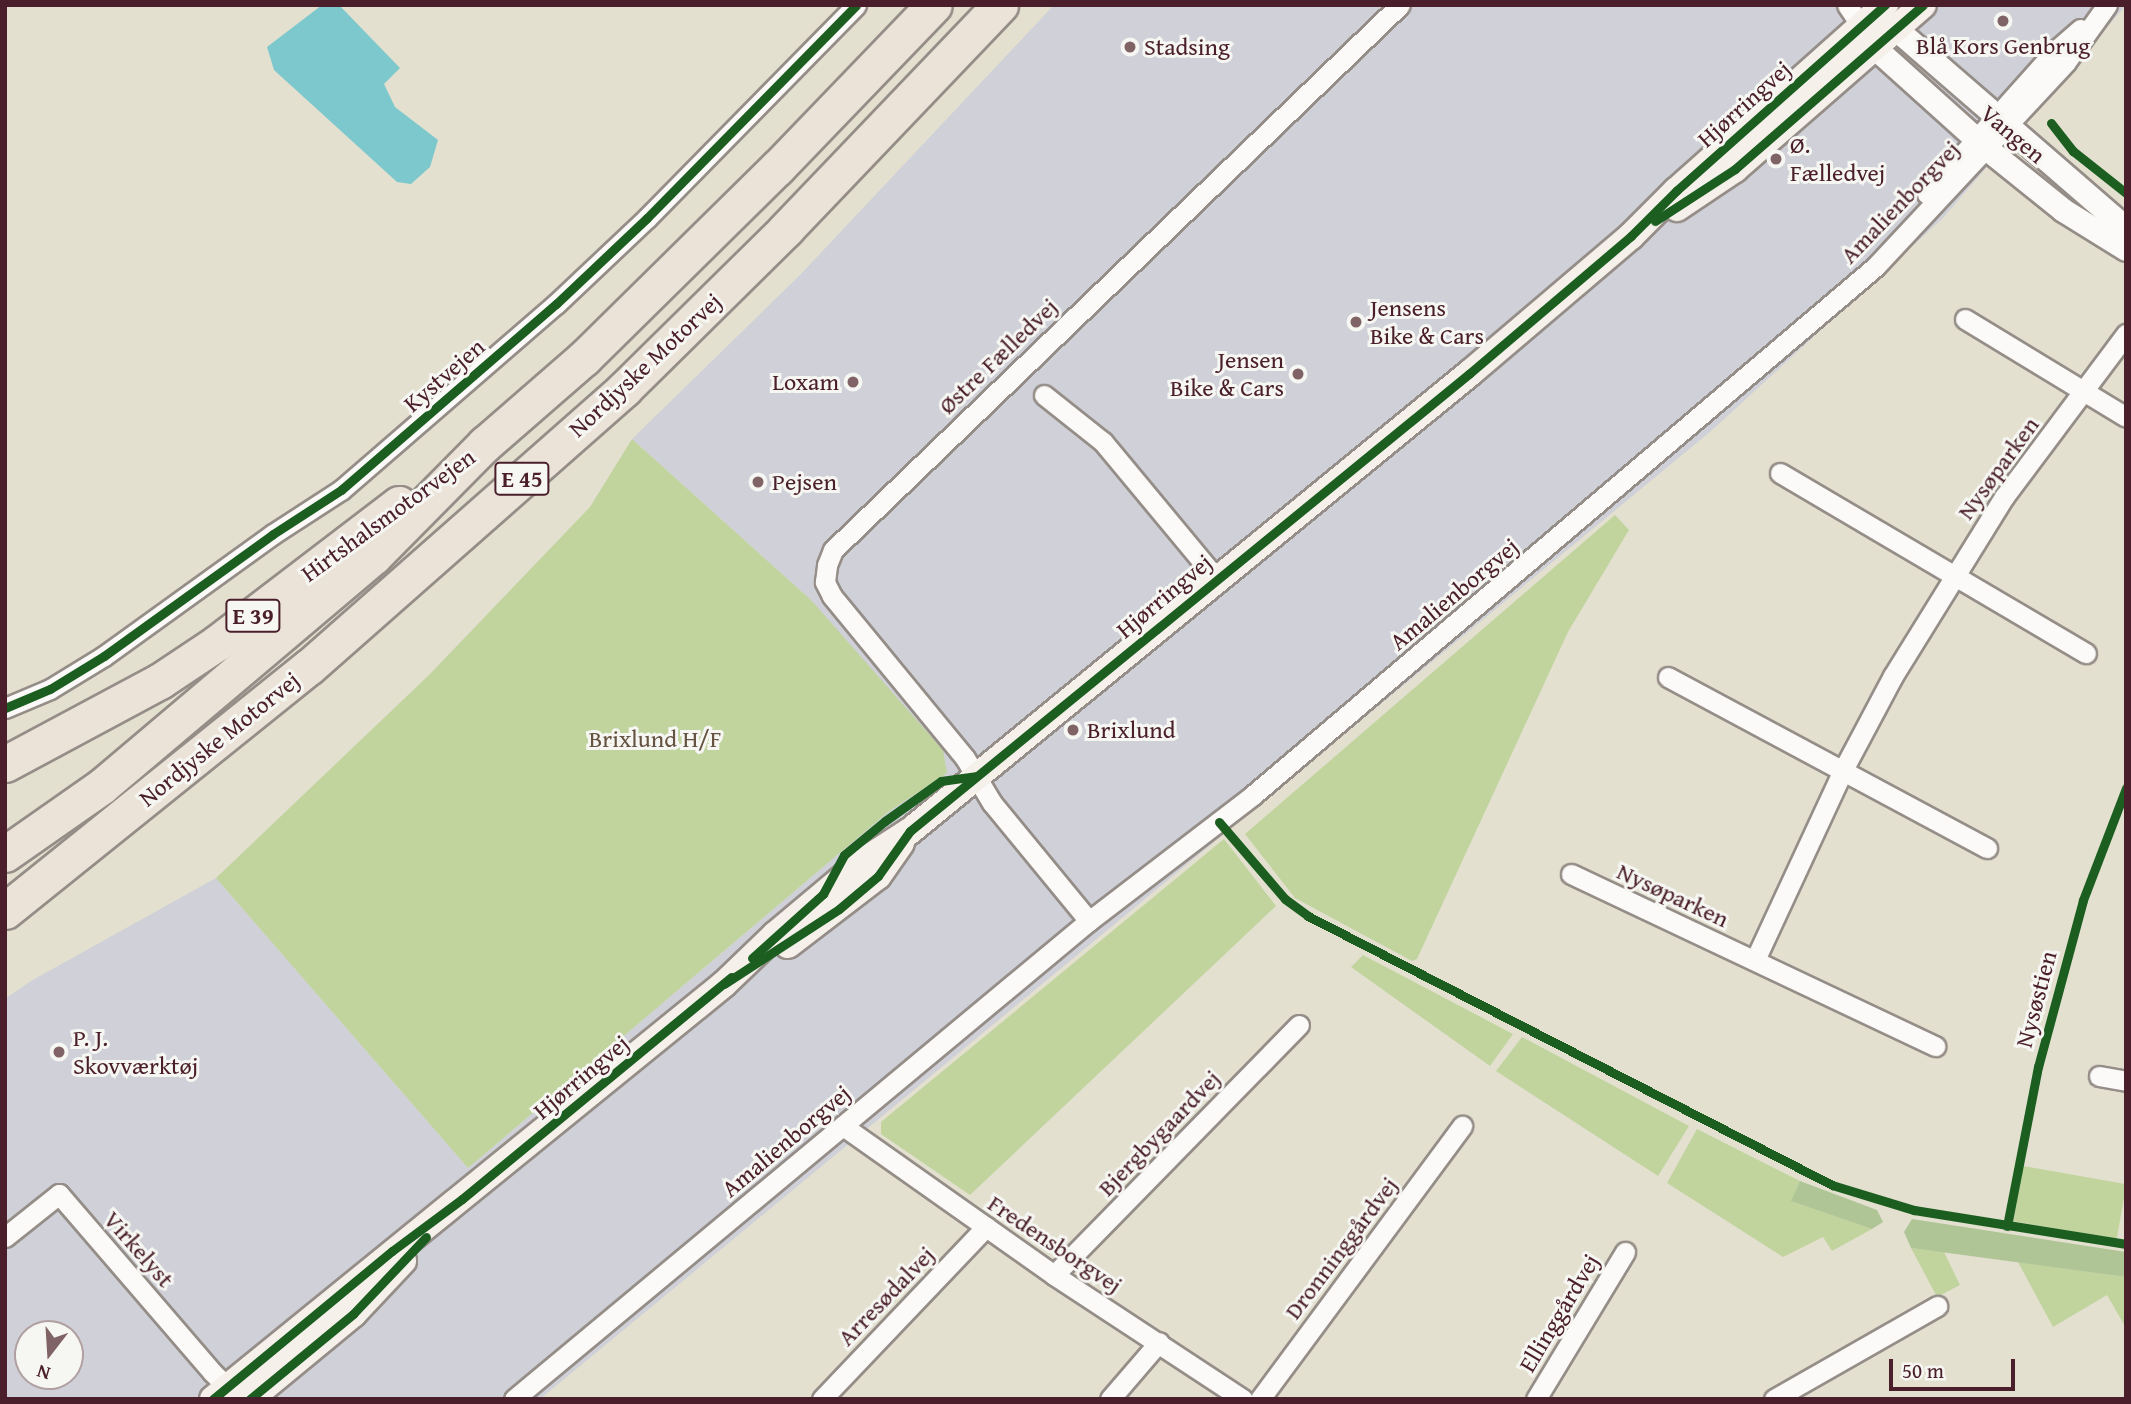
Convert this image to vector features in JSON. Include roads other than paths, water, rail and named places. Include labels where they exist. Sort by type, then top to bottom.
[{"type":"highway","name":"Nordjyske Motorvej","points":[[485,444],[584,358],[777,168],[934,5]]},
{"type":"highway","name":"Nordjyske Motorvej","points":[[5,911],[310,666],[624,389],[786,229],[1000,5]]},
{"type":"highway","name":"Hirtshalsmotorvejen","points":[[5,764],[160,681],[217,643],[405,500],[485,444]]},
{"type":"highway","name":"E 45","points":[[5,854],[102,786],[364,564],[485,444]]},
{"type":"main road","name":"Hjørringvej","points":[[232,1396],[392,1251],[462,1199],[724,984],[839,909],[878,876],[909,831],[1470,373],[1631,236],[1735,169],[1870,19],[1923,5]]},
{"type":"street","name":"Kystvejen","points":[[5,708],[50,690],[104,656],[273,534],[341,490],[556,304],[627,237],[856,5]]},
{"type":"street","name":"Østre Fælledvej","points":[[976,776],[965,758],[832,596],[825,582],[827,565],[833,550],[1400,5]]},
{"type":"street","name":"Amalienborgvej","points":[[514,1399],[1089,921],[1253,795],[1568,531],[1842,295],[2000,122],[2054,52],[2103,9]]},
{"type":"street","name":"Vangen","points":[[1870,19],[2000,122],[2126,228]]},
{"type":"street","name":"Vangen","points":[[1870,19],[1981,143],[2063,210],[2126,249]]},
{"type":"street","points":[[1965,319],[2126,417]]},
{"type":"street","name":"Nysøparken","points":[[1755,960],[1843,770],[1893,676],[2004,497],[2126,334]]},
{"type":"street","points":[[1044,395],[1103,442],[1216,578]]},
{"type":"street","points":[[1780,473],[2086,653]]},
{"type":"street","points":[[1668,677],[1987,848]]},
{"type":"street","points":[[976,776],[992,803],[1089,921]]},
{"type":"street","name":"Nysøparken","points":[[1571,873],[1936,1045]]},
{"type":"street","name":"Bjergbygaardvej","points":[[1054,1275],[1299,1025]]},
{"type":"street","points":[[2099,1076],[2126,1081]]},
{"type":"street","name":"Fredensborgvej","points":[[843,1126],[1054,1275],[1243,1399]]},
{"type":"street","name":"Dronninggårdvej","points":[[1260,1399],[1462,1126]]},
{"type":"street","name":"Virkelyst","points":[[5,1237],[59,1194],[232,1396]]},
{"type":"street","name":"Arresødalvej","points":[[822,1399],[986,1227]]},
{"type":"street","name":"Ellinggårdvej","points":[[1536,1399],[1625,1252]]},
{"type":"street","points":[[1774,1399],[1937,1306]]},
{"type":"street","points":[[1110,1399],[1158,1342]]},
{"type":"water","points":[[322,5],[339,5],[400,68],[384,84],[395,107],[438,140],[430,167],[411,184],[397,182],[274,70],[267,47]]},
{"type":"place","name":"Blå Kors Genbrug","points":[[2003,21]]},
{"type":"place","name":"Stadsing","points":[[1130,47]]},
{"type":"place","name":"Ø. Fælledvej","points":[[1776,159]]},
{"type":"place","name":"Jensens Bike & Cars","points":[[1356,322]]},
{"type":"place","name":"Jensen Bike & Cars","points":[[1298,374]]},
{"type":"place","name":"Loxam","points":[[853,382]]},
{"type":"place","name":"Pejsen","points":[[758,482]]},
{"type":"place","name":"Brixlund","points":[[1073,730]]},
{"type":"place","name":"P. J. Skovværktøj","points":[[59,1052]]},
{"type":"park label","name":"Brixlund H/F","points":[[655,739]]}]
